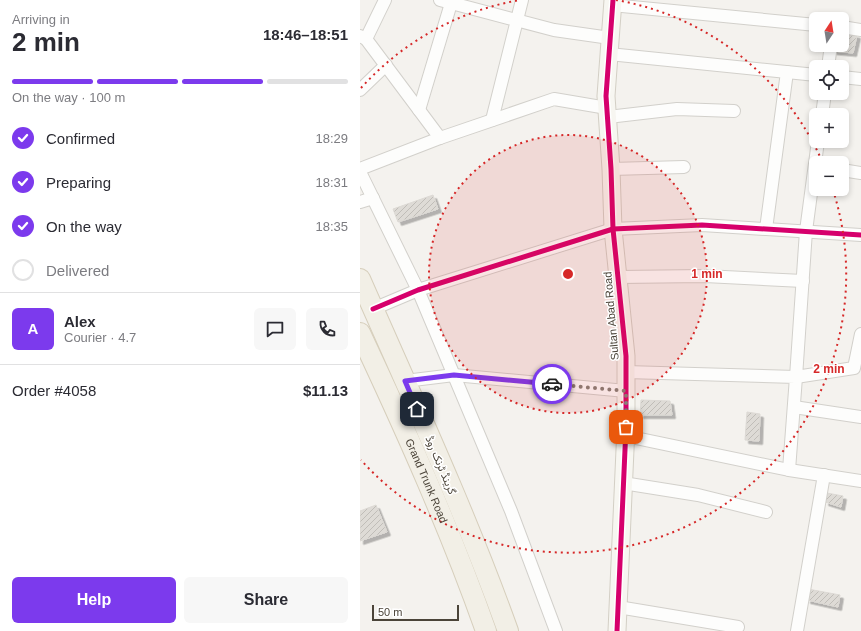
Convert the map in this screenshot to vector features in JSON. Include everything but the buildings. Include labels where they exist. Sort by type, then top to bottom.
[{"type":"main road","name":"گرینڈ ٹرنک روڈ","points":[[360,279],[487,574],[508,631]]},
{"type":"main road","name":"Grand Trunk Road","points":[[360,333],[415,451],[466,573],[486,631]]},
{"type":"street","points":[[386,0],[363,38],[386,65],[440,138]]},
{"type":"street","points":[[492,120],[522,0]]},
{"type":"street","points":[[419,110],[448,1],[609,46],[809,74]]},
{"type":"street","points":[[612,3],[809,24]]},
{"type":"street","name":"Sultan Abad Road","points":[[612,3],[607,113],[613,229],[626,372],[626,436],[617,631]]},
{"type":"street","points":[[849,28],[861,30]]},
{"type":"street","points":[[360,90],[386,65]]},
{"type":"street","points":[[766,229],[787,72]]},
{"type":"street","points":[[849,78],[861,79]]},
{"type":"street","points":[[360,169],[440,138],[554,99],[607,113],[677,109],[734,111]]},
{"type":"street","points":[[611,169],[684,167]]},
{"type":"street","points":[[849,171],[861,172]]},
{"type":"street","points":[[360,172],[418,290],[511,511],[556,631]]},
{"type":"street","points":[[789,470],[806,231],[811,196]]},
{"type":"street","points":[[360,202],[373,198]]},
{"type":"street","points":[[373,309],[418,290],[613,229],[702,225],[861,235]]},
{"type":"street","points":[[618,277],[705,276],[803,281]]},
{"type":"street","points":[[626,372],[796,377],[854,368],[861,334]]},
{"type":"street","points":[[405,381],[454,375],[626,391]]},
{"type":"street","points":[[794,407],[861,417]]},
{"type":"street","points":[[626,436],[789,470],[861,481]]},
{"type":"street","points":[[797,631],[824,475]]},
{"type":"street","points":[[623,483],[698,496],[766,512]]},
{"type":"street","points":[[618,607],[738,627]]},
{"type":"cycle path","points":[[613,0],[606,96],[613,229],[626,356],[626,427],[617,631]]},
{"type":"cycle path","points":[[373,309],[418,290],[613,229],[702,225],[861,235]]},
{"type":"way so far","points":[[552,384],[626,391],[626,427]]},
{"type":"route","points":[[417,409],[405,381],[454,375],[552,384]]}]
